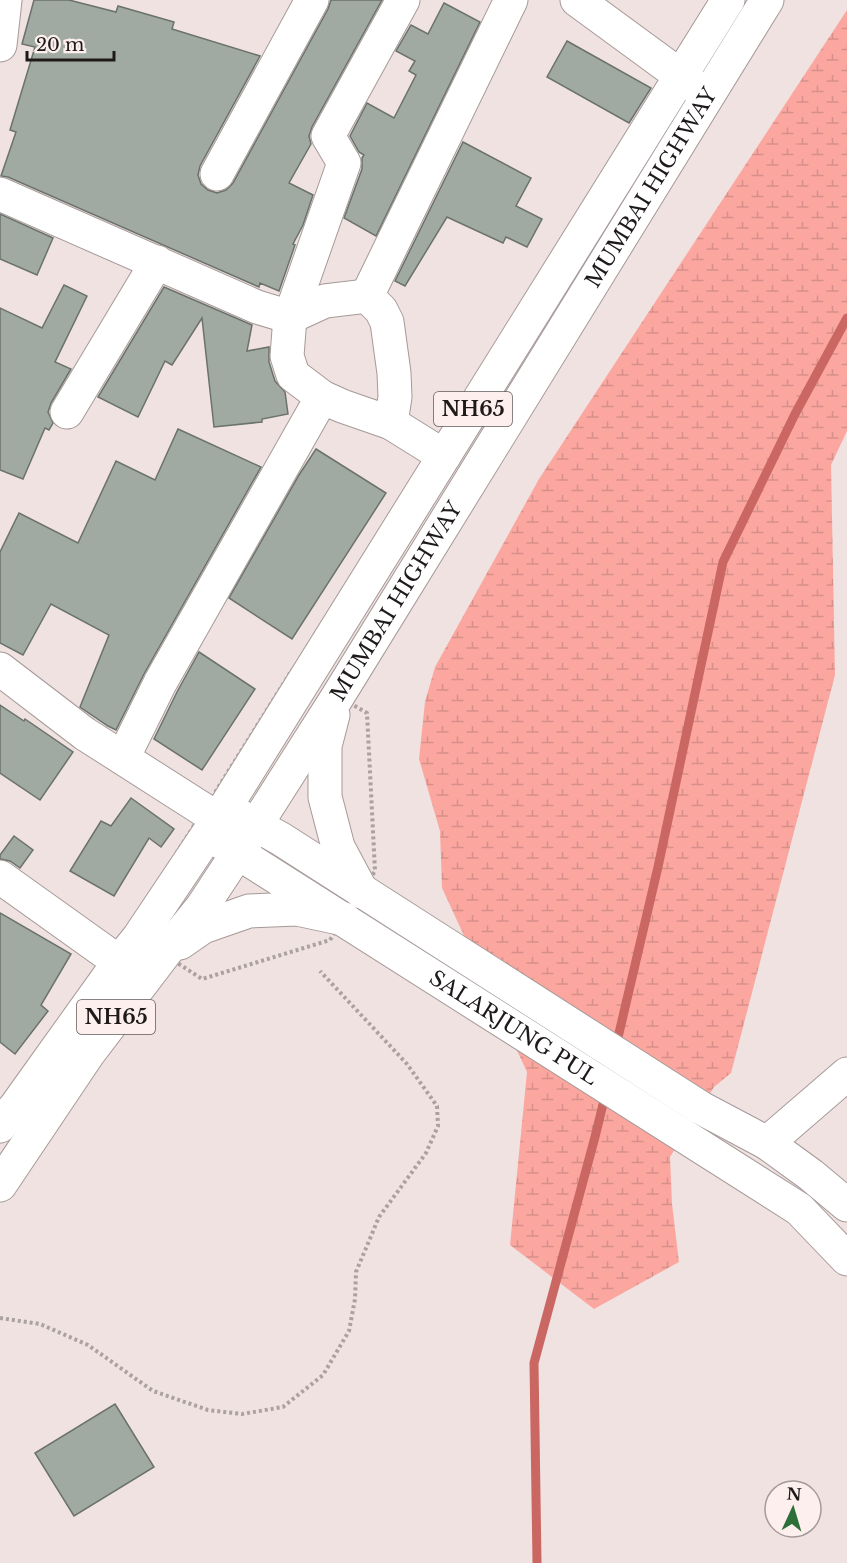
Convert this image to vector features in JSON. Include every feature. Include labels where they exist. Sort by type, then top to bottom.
[{"type":"main road","points":[[0,45],[5,0]]},
{"type":"main road","points":[[217,174],[312,0]]},
{"type":"main road","points":[[403,0],[328,136],[344,163],[291,317],[287,356],[294,375],[322,397],[391,423],[444,456]]},
{"type":"main road","points":[[367,296],[511,0]]},
{"type":"main road","points":[[577,0],[708,96]]},
{"type":"main road","name":"MUMBAI HIGHWAY","points":[[0,1126],[139,937],[212,817],[444,456],[728,0]]},
{"type":"main road","name":"MUMBAI HIGHWAY","points":[[0,1185],[88,1054],[202,907],[256,825],[767,0]]},
{"type":"main road","points":[[0,194],[257,307],[291,317],[325,301],[367,296]]},
{"type":"main road","points":[[66,412],[157,262]]},
{"type":"main road","points":[[367,296],[381,310],[387,322],[395,397],[391,423]]},
{"type":"main road","points":[[123,758],[160,683],[322,397]]},
{"type":"main road","points":[[0,669],[85,734],[212,817]]},
{"type":"main road","points":[[338,696],[326,746],[325,797],[338,847],[362,892]]},
{"type":"main road","name":"SALARJUNG PUL","points":[[212,817],[256,825],[701,1108],[767,1143],[847,1205]]},
{"type":"main road","name":"SALARJUNG PUL","points":[[212,817],[237,852],[799,1209],[847,1259]]},
{"type":"main road","points":[[0,877],[119,962]]},
{"type":"main road","points":[[164,954],[203,927],[249,911],[297,909],[344,919]]},
{"type":"main road","points":[[767,1143],[847,1074]]},
{"type":"path","points":[[0,1317],[40,1324],[88,1345],[153,1391],[207,1410],[242,1414],[283,1407],[323,1376],[349,1332],[355,1299],[356,1272],[379,1217],[426,1153],[438,1126],[437,1106],[407,1064],[320,971]]},
{"type":"green space","points":[[847,10],[847,431],[831,465],[835,675],[731,1073],[714,1087],[670,1157],[672,1204],[679,1262],[594,1309],[510,1245],[527,1072],[442,888],[440,831],[419,759],[425,702],[435,667],[539,479]]},
{"type":"building","points":[[34,0],[69,0],[116,12],[118,6],[174,22],[172,29],[260,56],[200,166],[198,175],[201,184],[217,193],[226,190],[233,183],[331,0],[382,0],[312,127],[309,136],[311,144],[289,183],[313,195],[303,225],[293,244],[295,245],[279,291],[260,283],[259,287],[8,177],[1,176],[16,132],[10,130],[35,47],[22,44]]},
{"type":"building","points":[[444,3],[480,22],[376,236],[344,218],[362,169],[364,155],[359,152],[350,136],[367,103],[394,118],[416,75],[409,71],[415,61],[396,51],[411,25],[428,34]]},
{"type":"building","points":[[567,41],[651,88],[629,123],[547,77]]},
{"type":"building","points":[[463,142],[531,178],[516,206],[542,219],[527,247],[506,237],[503,243],[447,217],[405,286],[395,281]]},
{"type":"building","points":[[0,214],[53,238],[37,275],[0,259]]},
{"type":"building","points":[[64,285],[87,296],[55,362],[71,369],[48,412],[53,423],[49,430],[45,428],[23,479],[0,470],[0,308],[42,328]]},
{"type":"building","points":[[164,287],[252,325],[247,351],[269,347],[269,362],[275,381],[285,392],[288,414],[262,419],[262,422],[214,427],[202,318],[172,365],[165,361],[138,417],[98,397]]},
{"type":"building","points":[[178,429],[261,467],[144,674],[116,730],[80,707],[109,635],[51,604],[23,655],[0,643],[0,552],[19,513],[78,543],[116,461],[155,480]]},
{"type":"building","points":[[316,449],[386,493],[292,639],[229,598]]},
{"type":"building","points":[[199,652],[255,689],[202,770],[154,739]]},
{"type":"building","points":[[0,705],[73,752],[40,800],[0,773]]},
{"type":"building","points":[[131,798],[174,829],[161,847],[149,838],[114,896],[70,871],[101,821],[111,826]]},
{"type":"building","points":[[14,836],[33,850],[20,868],[10,861],[0,859],[0,855]]},
{"type":"building","points":[[0,913],[71,954],[41,1005],[48,1011],[15,1054],[0,1042]]},
{"type":"building","points":[[115,1404],[154,1467],[74,1516],[35,1453]]},
{"type":"waterway","points":[[616,1046],[658,867],[723,562],[795,414],[847,318]]},
{"type":"waterway","points":[[537,1563],[534,1363],[606,1092]]}]
